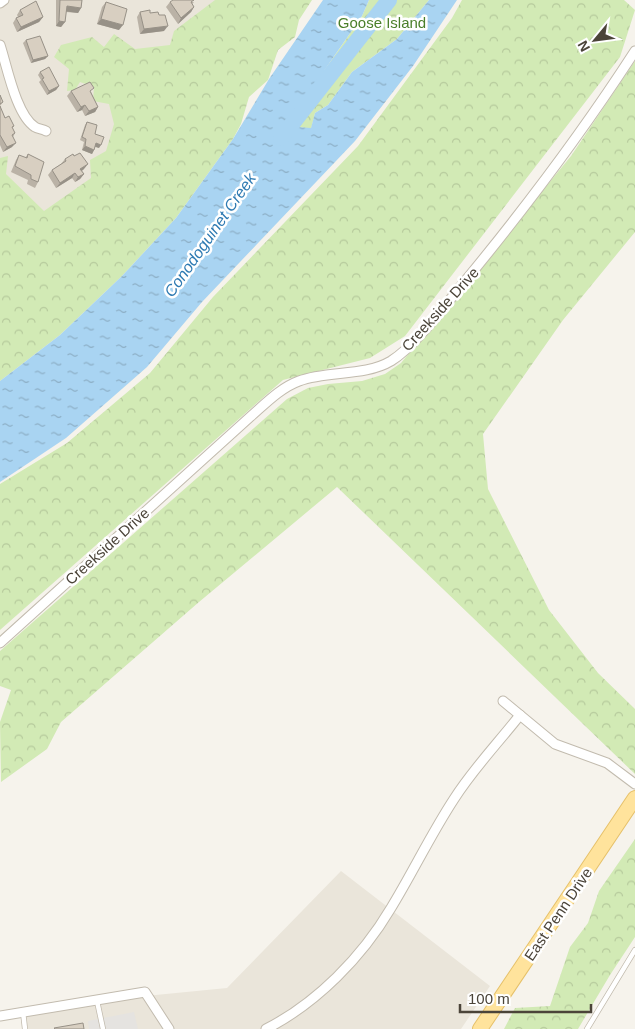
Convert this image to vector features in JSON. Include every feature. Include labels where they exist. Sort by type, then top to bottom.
[{"type":"main road","name":"East Penn Drive","points":[[480,1029],[635,798]]},
{"type":"street","points":[[0,3],[4,0]]},
{"type":"street","points":[[0,45],[14,93],[25,116],[34,126],[46,131]]},
{"type":"street","name":"Creekside Drive","points":[[0,643],[280,392],[299,381],[321,375],[382,365],[399,355],[433,320],[540,187],[635,51]]},
{"type":"street","points":[[503,701],[555,744],[607,763],[635,784]]},
{"type":"street","points":[[266,1029],[297,1010],[324,988],[350,962],[376,931],[466,781],[520,715]]},
{"type":"street","points":[[0,1016],[145,992],[169,1029]]},
{"type":"lane","points":[[587,1029],[635,950]]},
{"type":"lane","points":[[97,1000],[103,1029]]},
{"type":"lane","points":[[23,1012],[25,1029]]},
{"type":"shaded area","points":[[0,0],[222,0],[93,179],[0,253]]},
{"type":"shaded area","points":[[341,871],[490,986],[461,1029],[26,1029],[23,1008],[227,988]]},
{"type":"shaded area","points":[[134,1012],[138,1029],[89,1029],[88,1021]]},
{"type":"green space","points":[[215,0],[312,0],[299,20],[295,37],[278,50],[268,80],[249,97],[241,124],[233,139],[176,218],[122,276],[60,335],[0,381],[0,158],[8,156],[6,174],[44,211],[91,178],[90,160],[106,151],[114,124],[109,104],[93,101],[94,87],[80,82],[75,90],[67,91],[69,69],[54,57],[61,45],[92,37],[104,47],[114,34],[135,49],[170,45],[174,31]]},
{"type":"green space","name":"Goose Island","points":[[369,0],[429,0],[397,39],[352,72],[328,105],[315,113],[311,129],[298,127],[292,117],[362,16]]},
{"type":"green space","points":[[462,0],[624,0],[635,10],[620,57],[405,336],[370,358],[283,380],[0,630],[0,484],[67,443],[150,373],[213,297],[358,146],[452,18]]},
{"type":"green space","points":[[635,61],[635,232],[563,320],[483,434],[488,489],[549,610],[598,673],[635,709],[635,774],[337,487],[199,602],[61,722],[47,749],[1,782],[0,722],[11,690],[0,686],[0,651],[287,399],[308,388],[362,381],[385,374],[401,363],[571,156]]},
{"type":"green space","points":[[635,839],[635,937],[578,1029],[504,1029],[515,1008],[550,1006],[570,947],[588,923],[599,891]]},
{"type":"water","points":[[323,0],[369,0],[362,16],[292,117],[298,127],[311,128],[315,113],[328,105],[352,72],[397,39],[429,0],[457,0],[413,66],[355,141],[202,302],[147,367],[66,438],[0,482],[0,381],[60,335],[122,276],[176,218],[233,139],[269,79]]},
{"type":"building","points":[[60,0],[82,0],[81,8],[67,6],[65,22],[59,21]]},
{"type":"building","points":[[173,0],[194,0],[191,2],[194,7],[181,18],[170,2]]},
{"type":"building","points":[[36,1],[43,17],[21,27],[16,18],[23,15],[20,10]]},
{"type":"building","points":[[106,2],[127,9],[123,25],[101,19]]},
{"type":"building","points":[[150,10],[150,13],[158,12],[159,15],[165,15],[168,26],[144,29],[140,12]]},
{"type":"building","points":[[40,36],[48,56],[33,60],[26,40]]},
{"type":"building","points":[[49,67],[59,86],[49,91],[40,72]]},
{"type":"building","points":[[90,82],[94,88],[90,91],[98,107],[89,111],[85,105],[81,107],[71,91]]},
{"type":"building","points":[[0,106],[5,118],[9,116],[14,126],[12,127],[15,133],[12,135],[16,143],[7,147],[0,135]]},
{"type":"building","points":[[87,122],[97,125],[95,134],[104,137],[101,145],[96,143],[94,150],[85,146],[86,139],[82,137]]},
{"type":"building","points":[[80,153],[88,164],[80,169],[84,174],[78,177],[75,173],[60,183],[52,170],[73,154],[74,156]]},
{"type":"building","points":[[28,154],[44,162],[38,182],[31,179],[31,175],[15,166],[19,155],[27,158]]},
{"type":"building","points":[[83,1023],[84,1029],[54,1028]]},
{"type":"waterway","name":"Conodoguinet Creek","points":[[281,138],[389,0]]}]
